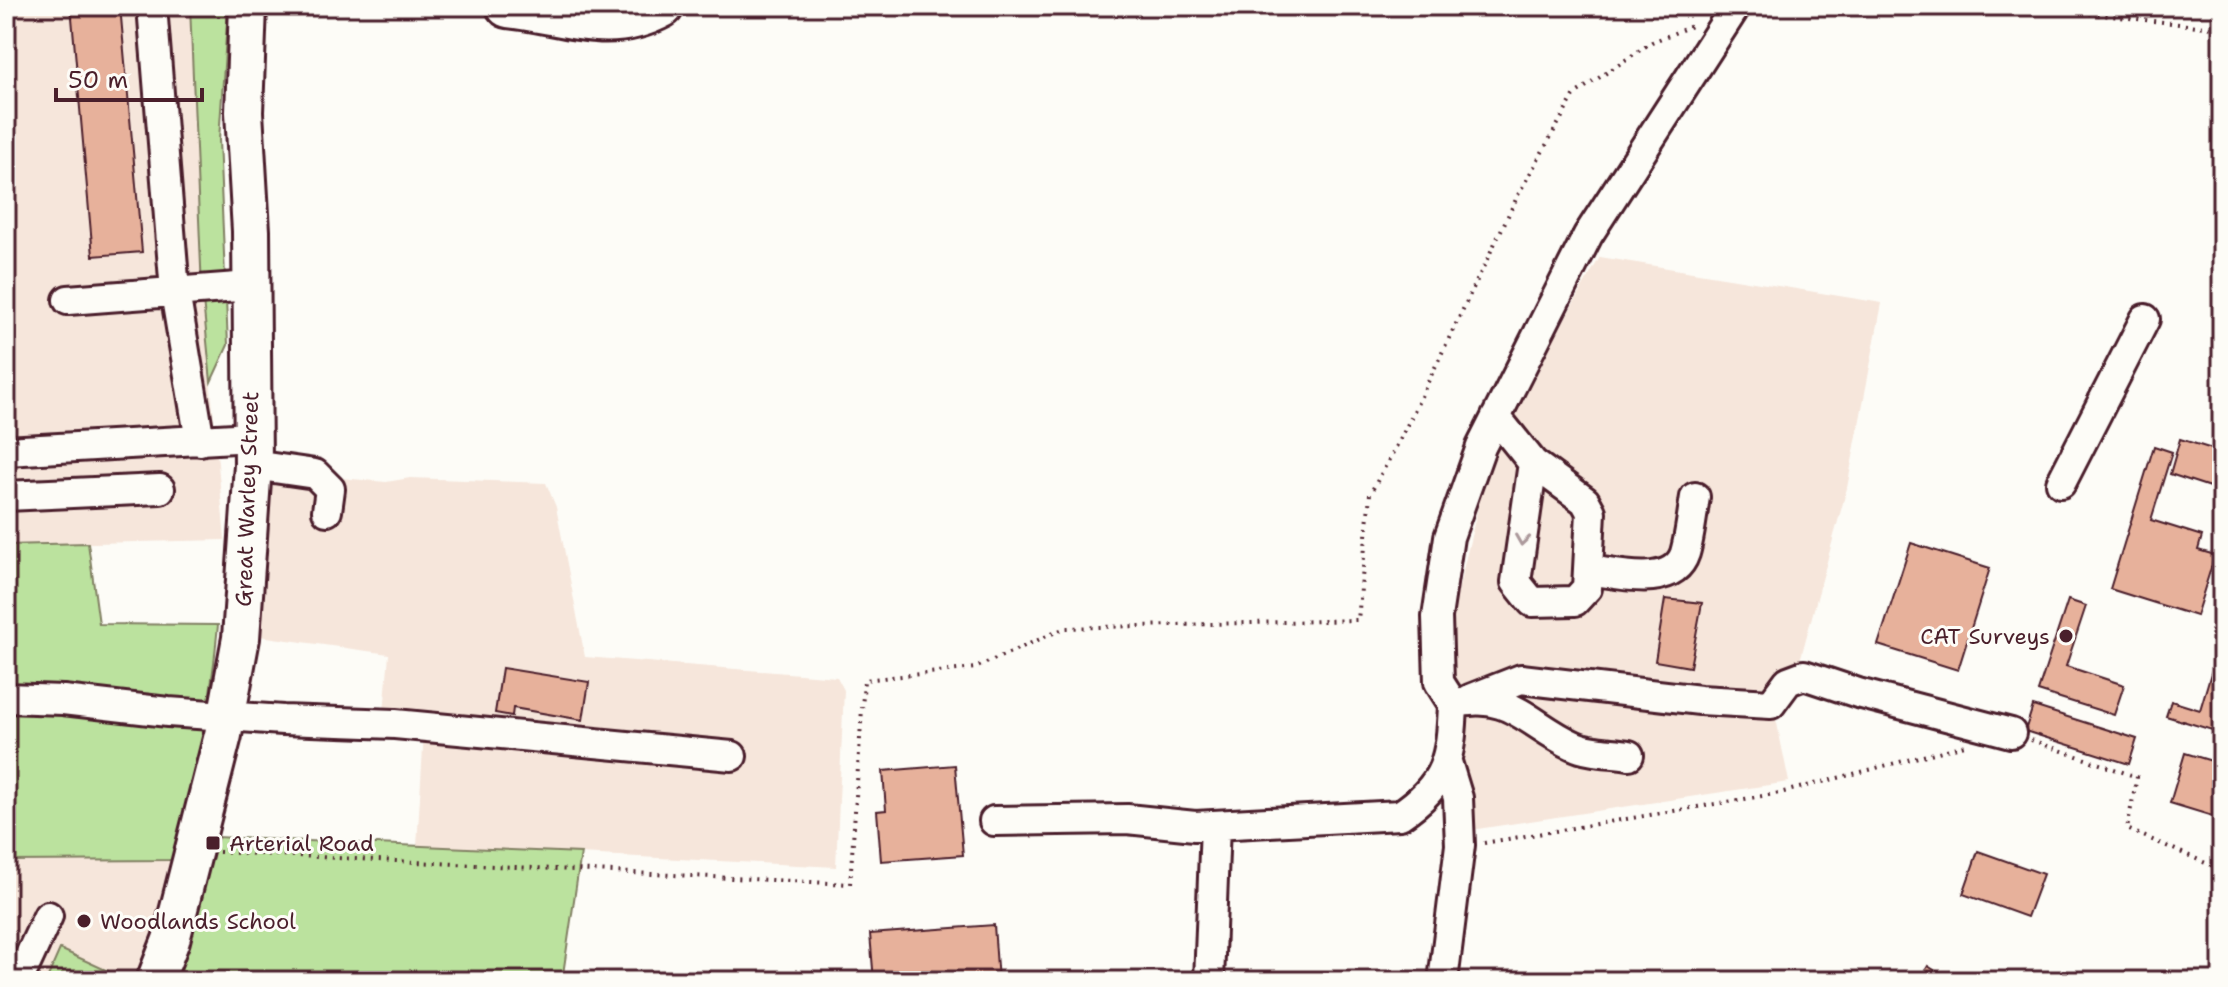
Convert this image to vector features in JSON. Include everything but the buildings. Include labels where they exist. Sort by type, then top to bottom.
[{"type":"highway","points":[[519,6],[587,21],[613,22],[662,6]]},
{"type":"main road","name":"Great Warley Street","points":[[155,981],[171,940],[227,716],[241,638],[252,451],[251,286],[244,112],[248,6]]},
{"type":"lane","points":[[152,6],[175,292],[200,441]]},
{"type":"lane","points":[[1629,755],[1577,747],[1510,706],[1461,702],[1439,682],[1437,617],[1449,537],[1481,447],[1588,235],[1735,8]]},
{"type":"lane","points":[[68,300],[251,286]]},
{"type":"lane","points":[[2061,483],[2145,319]]},
{"type":"lane","points":[[1496,417],[1533,463],[1585,501],[1591,512],[1587,588],[1575,601],[1532,602],[1516,582],[1533,463]]},
{"type":"lane","points":[[6,451],[200,441],[252,451],[315,474],[330,489],[327,511]]},
{"type":"lane","points":[[6,496],[160,489]]},
{"type":"lane","points":[[1588,570],[1643,576],[1674,570],[1685,554],[1695,497]]},
{"type":"lane","points":[[1461,702],[1521,679],[1700,700],[1771,704],[1788,681],[1804,675],[1858,693],[2011,733]]},
{"type":"lane","points":[[6,698],[63,700],[227,716],[395,724],[732,756]]},
{"type":"lane","points":[[994,821],[1127,819],[1195,826],[1400,815],[1418,803],[1447,762],[1461,702]]},
{"type":"lane","points":[[1443,981],[1460,845],[1458,798],[1447,762]]},
{"type":"lane","points":[[1209,981],[1215,825]]},
{"type":"lane","points":[[18,981],[48,916]]},
{"type":"path","points":[[2026,6],[2222,29]]},
{"type":"path","points":[[193,851],[850,884],[864,680],[975,668],[1065,628],[1358,620],[1370,494],[1401,438],[1519,193],[1575,94],[1652,42],[1735,8]]},
{"type":"path","points":[[2011,733],[2137,777],[2127,829],[2222,870]]},
{"type":"path","points":[[1460,845],[1780,793],[1965,745]]},
{"type":"shaded area","points":[[6,6],[190,6],[202,290],[225,540],[6,545]]},
{"type":"shaded area","points":[[1600,257],[1882,303],[1847,488],[1792,690],[1773,704],[1789,782],[1471,830],[1445,646],[1493,444]]},
{"type":"shaded area","points":[[272,472],[386,482],[410,478],[546,483],[556,507],[585,657],[837,677],[844,690],[836,867],[417,846],[424,732],[384,713],[389,654],[259,636]]},
{"type":"shaded area","name":"Woodlands School","points":[[175,860],[148,981],[6,981],[6,861]]},
{"type":"green space","points":[[190,6],[228,6],[219,140],[228,345],[211,382],[202,290]]},
{"type":"green space","points":[[88,543],[99,624],[218,625],[202,743],[175,860],[6,861],[6,545]]},
{"type":"green space","points":[[216,837],[581,853],[562,981],[178,981]]},
{"type":"green space","points":[[60,949],[108,971],[104,981],[46,981]]},
{"type":"place","name":"CAT Surveys","points":[[2066,636]]},
{"type":"place","name":"Arterial Road","points":[[213,843]]},
{"type":"place","name":"Woodlands School","points":[[84,921]]}]
